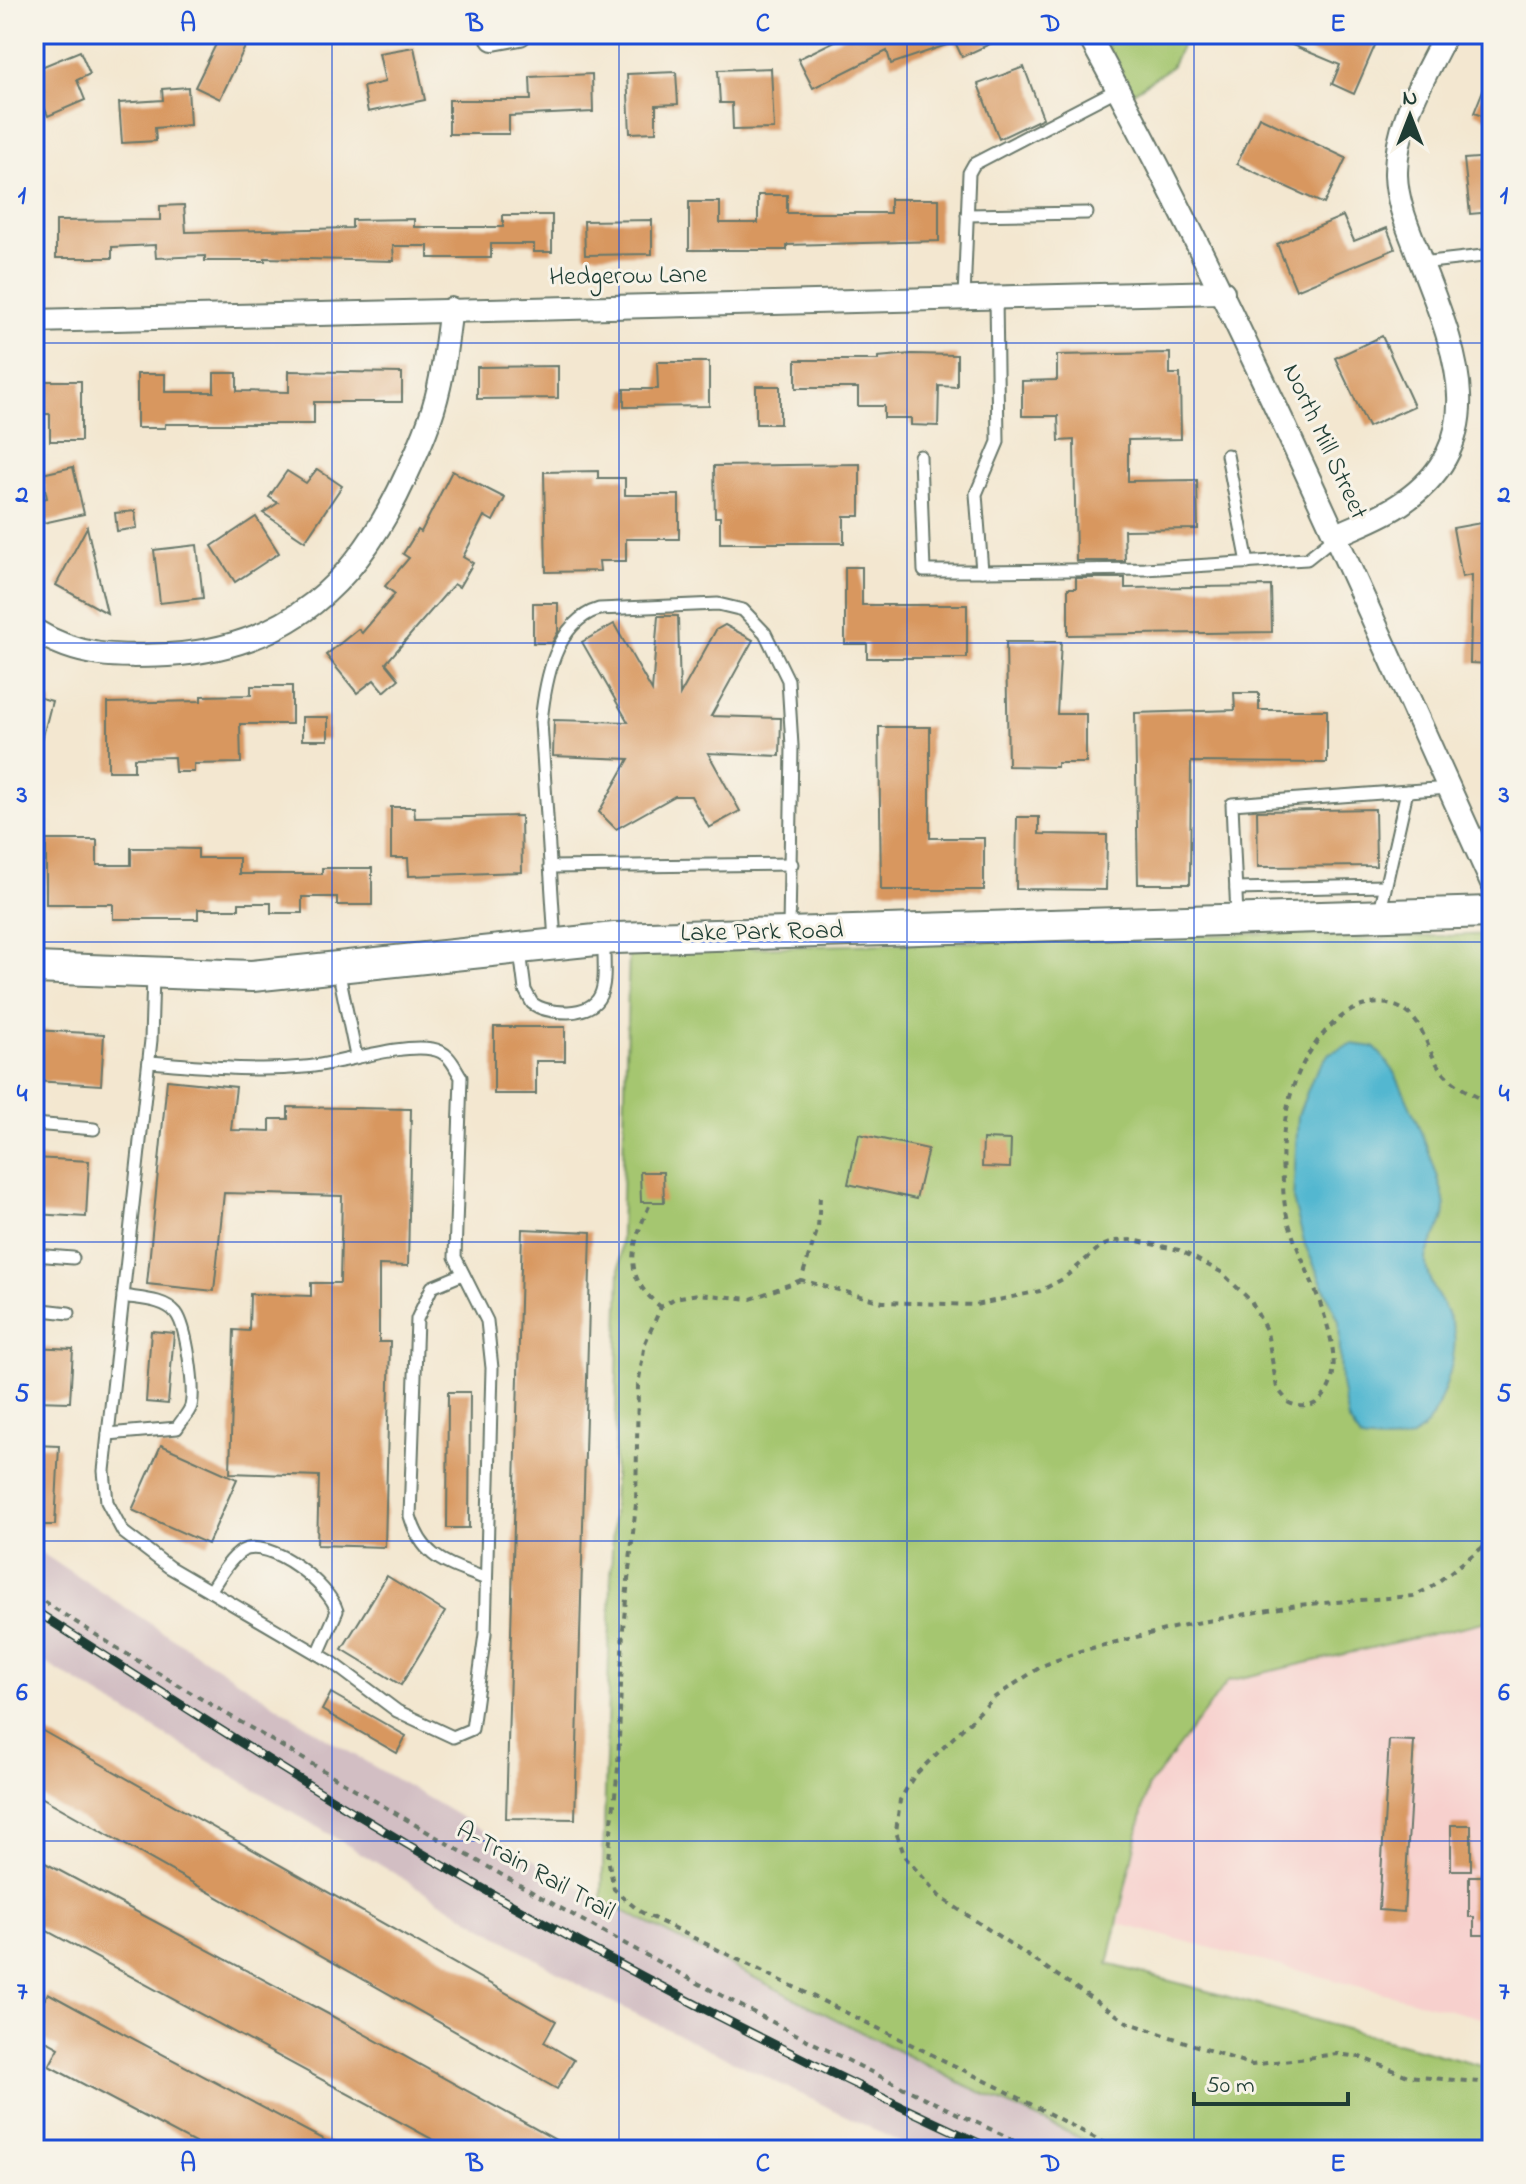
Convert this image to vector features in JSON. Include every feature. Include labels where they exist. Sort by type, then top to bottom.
[{"type":"main road","name":"Lake Park Road","points":[[34,968],[252,976],[604,939],[1492,912]]},
{"type":"street","points":[[493,39],[520,34]]},
{"type":"street","name":"North Mill Street","points":[[1088,34],[1223,292],[1337,535],[1492,883]]},
{"type":"street","points":[[1337,535],[1385,513],[1414,494],[1439,465],[1453,433],[1460,404],[1459,372],[1398,193],[1398,150],[1411,106],[1446,34]]},
{"type":"street","name":"Hedgerow Lane","points":[[34,321],[1223,292]]},
{"type":"street","points":[[34,630],[60,646],[86,653],[120,657],[198,653],[255,639],[310,609],[353,568],[390,510],[425,435],[436,399],[451,309]]},
{"type":"lane","points":[[964,298],[969,173],[974,164],[1118,89]]},
{"type":"lane","points":[[967,215],[1087,213]]},
{"type":"lane","points":[[1421,263],[1492,255]]},
{"type":"lane","points":[[982,571],[976,494],[998,442],[996,297]]},
{"type":"lane","points":[[1227,455],[1248,563]]},
{"type":"lane","points":[[920,456],[924,571],[1307,559],[1337,535]]},
{"type":"lane","points":[[555,942],[541,722],[545,686],[564,638],[582,614],[599,609],[718,604],[743,610],[765,633],[788,680],[792,746],[792,864],[788,933]]},
{"type":"lane","points":[[1237,921],[1232,804],[1449,788]]},
{"type":"lane","points":[[1378,917],[1407,791]]},
{"type":"lane","points":[[550,867],[792,864]]},
{"type":"lane","points":[[1236,889],[1385,886]]},
{"type":"lane","points":[[519,947],[525,990],[532,1003],[558,1012],[586,1011],[597,1003],[603,989],[604,939]]},
{"type":"lane","points":[[338,969],[356,1056]]},
{"type":"lane","points":[[149,1062],[245,1070],[307,1067],[356,1056],[430,1048],[448,1054],[461,1077],[455,1257],[487,1321],[492,1368],[485,1634],[472,1729],[453,1737],[397,1711],[318,1654],[169,1567],[123,1532],[107,1502],[104,1471],[149,1062],[153,974]]},
{"type":"lane","points":[[34,1124],[94,1129]]},
{"type":"lane","points":[[34,1255],[73,1258]]},
{"type":"lane","points":[[463,1274],[432,1287],[417,1319],[410,1516],[417,1540],[433,1557],[486,1579]]},
{"type":"lane","points":[[108,1434],[177,1428],[191,1408],[191,1383],[177,1313],[160,1302],[123,1296]]},
{"type":"lane","points":[[34,1309],[69,1313]]},
{"type":"lane","points":[[210,1591],[241,1552],[256,1548],[274,1554],[311,1576],[333,1596],[337,1611],[318,1654]]},
{"type":"path","points":[[1118,2150],[1004,2090],[639,1911],[614,1889],[608,1858],[618,1768],[623,1628],[636,1504],[638,1385],[647,1336],[661,1307],[675,1298],[698,1294],[751,1299],[801,1280],[883,1302],[975,1305],[1040,1291],[1063,1279],[1100,1247],[1114,1241],[1133,1240],[1179,1250],[1221,1272],[1251,1301],[1267,1332],[1273,1378],[1283,1397],[1296,1406],[1315,1404],[1329,1384],[1330,1335],[1327,1319],[1290,1229],[1282,1180],[1289,1094],[1305,1058],[1326,1029],[1344,1013],[1374,1004],[1393,1005],[1420,1025],[1445,1074],[1492,1106]]},
{"type":"path","points":[[801,1280],[818,1228],[820,1197]]},
{"type":"path","points":[[649,1206],[635,1237],[632,1270],[640,1286],[661,1307]]},
{"type":"path","points":[[1492,1540],[1430,1588],[1413,1596],[1297,1605],[1185,1625],[1080,1651],[1042,1666],[995,1697],[923,1766],[906,1786],[895,1820],[905,1857],[932,1890],[1127,2022],[1252,2065],[1337,2054],[1360,2057],[1408,2076],[1492,2083]]},
{"type":"path","name":"A-Train Rail Trail","points":[[34,1595],[129,1658],[499,1876],[901,2089],[1036,2150]]},
{"type":"shaded area","points":[[34,1548],[334,1743],[602,1900],[967,2086],[1106,2150],[916,2150],[591,1992],[34,1656]]},
{"type":"shaded area","points":[[1492,1620],[1492,2021],[1119,1924],[1148,1787],[1228,1681]]},
{"type":"green space","points":[[1100,34],[1187,34],[1171,67],[1130,94]]},
{"type":"green space","points":[[1285,933],[1363,939],[1492,934],[1492,1620],[1228,1681],[1148,1787],[1108,1964],[1492,2069],[1492,2150],[1106,2150],[967,2086],[602,1900],[629,951]]},
{"type":"water","points":[[1351,1044],[1374,1047],[1396,1077],[1431,1159],[1445,1209],[1426,1260],[1429,1277],[1453,1328],[1451,1367],[1428,1422],[1408,1439],[1393,1442],[1362,1440],[1348,1420],[1341,1384],[1339,1321],[1305,1245],[1293,1200],[1298,1115],[1313,1077],[1329,1053]]},
{"type":"building","points":[[221,34],[230,34],[247,43],[220,99],[195,87]]},
{"type":"building","points":[[849,34],[1011,34],[962,57],[955,42],[891,64],[887,51],[813,88],[798,59]]},
{"type":"building","points":[[1266,34],[1380,34],[1354,94],[1332,84],[1340,65]]},
{"type":"building","points":[[414,47],[425,100],[368,112],[363,87],[385,82],[379,53]]},
{"type":"building","points":[[80,51],[90,74],[77,80],[85,100],[48,116],[34,84],[34,70]]},
{"type":"building","points":[[1024,67],[1043,118],[999,139],[978,84]]},
{"type":"building","points":[[771,68],[774,129],[733,130],[732,103],[720,103],[718,70]]},
{"type":"building","points":[[1492,71],[1492,120],[1474,113]]},
{"type":"building","points":[[676,72],[678,104],[656,105],[656,132],[630,133],[627,74]]},
{"type":"building","points":[[592,74],[593,112],[509,116],[509,134],[449,134],[449,100],[531,100],[530,77]]},
{"type":"building","points":[[188,87],[190,125],[155,128],[156,141],[122,143],[119,103],[163,100],[162,89]]},
{"type":"building","points":[[1259,117],[1346,158],[1324,204],[1237,164]]},
{"type":"building","points":[[1492,157],[1492,212],[1470,214],[1464,159]]},
{"type":"building","points":[[758,195],[787,195],[787,213],[890,213],[890,199],[939,199],[939,241],[787,245],[787,250],[689,250],[689,202],[720,202],[720,223],[758,223]]},
{"type":"building","points":[[184,205],[186,232],[352,228],[352,220],[414,219],[414,227],[503,227],[503,215],[552,215],[552,252],[534,252],[534,244],[491,244],[491,258],[428,258],[428,246],[393,246],[394,261],[265,258],[265,261],[205,261],[205,256],[156,258],[155,245],[112,247],[112,258],[56,258],[56,221],[160,220],[160,206]]},
{"type":"building","points":[[1343,216],[1354,241],[1387,228],[1395,249],[1296,290],[1277,244]]},
{"type":"building","points":[[652,220],[652,254],[585,255],[584,221]]},
{"type":"building","points":[[1382,336],[1414,406],[1368,427],[1335,358]]},
{"type":"building","points":[[1170,353],[1170,374],[1180,374],[1181,439],[1128,440],[1128,481],[1197,480],[1198,529],[1124,530],[1125,561],[1076,561],[1074,440],[1059,441],[1058,416],[1022,416],[1022,381],[1057,380],[1057,355]]},
{"type":"building","points":[[957,355],[957,387],[939,386],[938,426],[911,425],[911,418],[884,418],[884,406],[858,406],[858,388],[796,388],[796,360],[878,360],[878,357]]},
{"type":"building","points":[[657,362],[709,362],[709,406],[624,407],[624,389],[658,389]]},
{"type":"building","points":[[558,366],[558,398],[477,399],[477,367]]},
{"type":"building","points":[[289,371],[402,373],[402,402],[314,402],[314,424],[165,424],[165,428],[137,428],[137,374],[165,374],[165,392],[214,392],[214,373],[237,373],[237,391],[289,392]]},
{"type":"building","points":[[38,381],[81,381],[81,441],[50,441],[50,414],[38,414]]},
{"type":"building","points":[[756,386],[780,386],[780,424],[756,424]]},
{"type":"building","points":[[860,464],[860,516],[844,516],[844,543],[720,543],[720,517],[715,517],[714,466]]},
{"type":"building","points":[[73,467],[84,514],[34,525],[34,501],[47,498],[42,474]]},
{"type":"building","points":[[317,469],[342,486],[305,541],[263,513],[278,503],[269,497],[287,471],[306,483]]},
{"type":"building","points":[[452,471],[505,498],[493,521],[484,516],[463,557],[473,563],[459,587],[454,584],[386,663],[399,679],[384,692],[374,680],[357,693],[326,655],[358,629],[362,633],[395,594],[385,586],[409,558],[403,554],[418,530],[421,532]]},
{"type":"building","points":[[598,471],[598,478],[625,478],[625,495],[679,495],[679,539],[626,539],[626,561],[599,561],[600,571],[546,572],[544,472]]},
{"type":"building","points":[[135,511],[137,528],[117,531],[115,513]]},
{"type":"building","points":[[256,517],[279,553],[235,582],[212,546]]},
{"type":"building","points":[[1492,521],[1492,664],[1470,663],[1472,575],[1462,577],[1453,528]]},
{"type":"building","points":[[87,527],[96,566],[107,613],[56,585]]},
{"type":"building","points":[[197,545],[203,598],[160,603],[154,550]]},
{"type":"building","points":[[845,567],[862,567],[862,605],[967,605],[967,658],[867,658],[867,644],[845,644]]},
{"type":"building","points":[[1076,578],[1125,578],[1125,588],[1271,586],[1272,632],[1068,635],[1068,588],[1076,588]]},
{"type":"building","points":[[533,603],[558,603],[558,632],[552,643],[533,643]]},
{"type":"building","points":[[658,616],[678,616],[680,695],[716,630],[725,625],[753,640],[711,716],[781,718],[780,756],[708,753],[740,811],[709,828],[691,796],[675,796],[616,829],[599,812],[629,759],[553,756],[554,720],[628,722],[582,642],[614,624],[652,691]]},
{"type":"building","points":[[1006,642],[1061,642],[1057,714],[1086,714],[1086,763],[1057,763],[1057,767],[1008,766]]},
{"type":"building","points":[[251,686],[292,686],[292,724],[240,724],[241,763],[194,764],[194,772],[175,772],[174,757],[134,758],[134,771],[108,771],[108,703],[201,701],[201,696],[251,695]]},
{"type":"building","points":[[1234,693],[1259,693],[1259,710],[1327,710],[1327,763],[1191,762],[1190,884],[1138,884],[1135,713],[1235,710]]},
{"type":"building","points":[[34,696],[52,701],[40,748],[34,748]]},
{"type":"building","points":[[302,717],[328,717],[328,740],[302,740]]},
{"type":"building","points":[[879,727],[930,727],[930,838],[984,838],[984,890],[881,890]]},
{"type":"building","points":[[391,807],[414,807],[415,818],[521,816],[522,872],[409,876],[408,858],[391,858]]},
{"type":"building","points":[[1375,809],[1376,866],[1258,867],[1257,811]]},
{"type":"building","points":[[1017,817],[1039,817],[1039,834],[1107,835],[1106,890],[1016,889]]},
{"type":"building","points":[[46,840],[97,840],[97,865],[131,865],[131,848],[151,848],[198,849],[198,858],[239,858],[239,874],[322,874],[322,868],[372,868],[372,905],[337,905],[337,897],[302,897],[302,913],[271,913],[271,903],[239,903],[239,909],[198,909],[198,919],[113,919],[113,904],[46,904]]},
{"type":"building","points":[[494,1027],[565,1027],[565,1061],[536,1061],[536,1094],[494,1094]]},
{"type":"building","points":[[34,1030],[104,1034],[101,1085],[34,1081]]},
{"type":"building","points":[[167,1080],[236,1087],[231,1130],[270,1131],[270,1119],[288,1119],[288,1107],[411,1109],[408,1266],[379,1265],[379,1342],[390,1342],[385,1547],[317,1545],[319,1476],[230,1473],[234,1330],[249,1331],[250,1294],[311,1296],[311,1283],[340,1283],[342,1196],[224,1193],[214,1291],[147,1284]]},
{"type":"building","points":[[859,1134],[928,1149],[916,1199],[848,1184]]},
{"type":"building","points":[[983,1139],[1011,1140],[1010,1168],[982,1167]]},
{"type":"building","points":[[34,1158],[89,1161],[86,1217],[34,1214]]},
{"type":"building","points":[[640,1172],[663,1172],[664,1202],[641,1202]]},
{"type":"building","points":[[522,1229],[591,1232],[575,1819],[506,1818]]},
{"type":"building","points":[[151,1331],[174,1333],[168,1404],[146,1402]]},
{"type":"building","points":[[34,1347],[73,1349],[70,1402],[34,1401]]},
{"type":"building","points":[[448,1392],[470,1392],[469,1528],[447,1528]]},
{"type":"building","points":[[34,1445],[59,1446],[55,1525],[34,1525]]},
{"type":"building","points":[[161,1445],[237,1479],[208,1544],[132,1510]]},
{"type":"building","points":[[387,1576],[445,1612],[401,1685],[342,1649]]},
{"type":"building","points":[[331,1693],[406,1736],[397,1753],[322,1710]]},
{"type":"building","points":[[34,1726],[556,2021],[544,2042],[574,2060],[557,2089],[34,1793]]},
{"type":"building","points":[[1389,1740],[1414,1741],[1404,1912],[1379,1910]]},
{"type":"building","points":[[1451,1825],[1471,1825],[1471,1870],[1451,1870]]},
{"type":"building","points":[[34,1857],[574,2150],[452,2150],[34,1924]]},
{"type":"building","points":[[1469,1876],[1492,1876],[1492,1935],[1474,1935],[1474,1917],[1469,1917]]},
{"type":"building","points":[[48,1993],[343,2150],[208,2150],[49,2066],[59,2048],[34,2034],[34,2019]]},
{"type":"railway","points":[[34,1610],[335,1801],[519,1909],[754,2034],[994,2150]]}]
